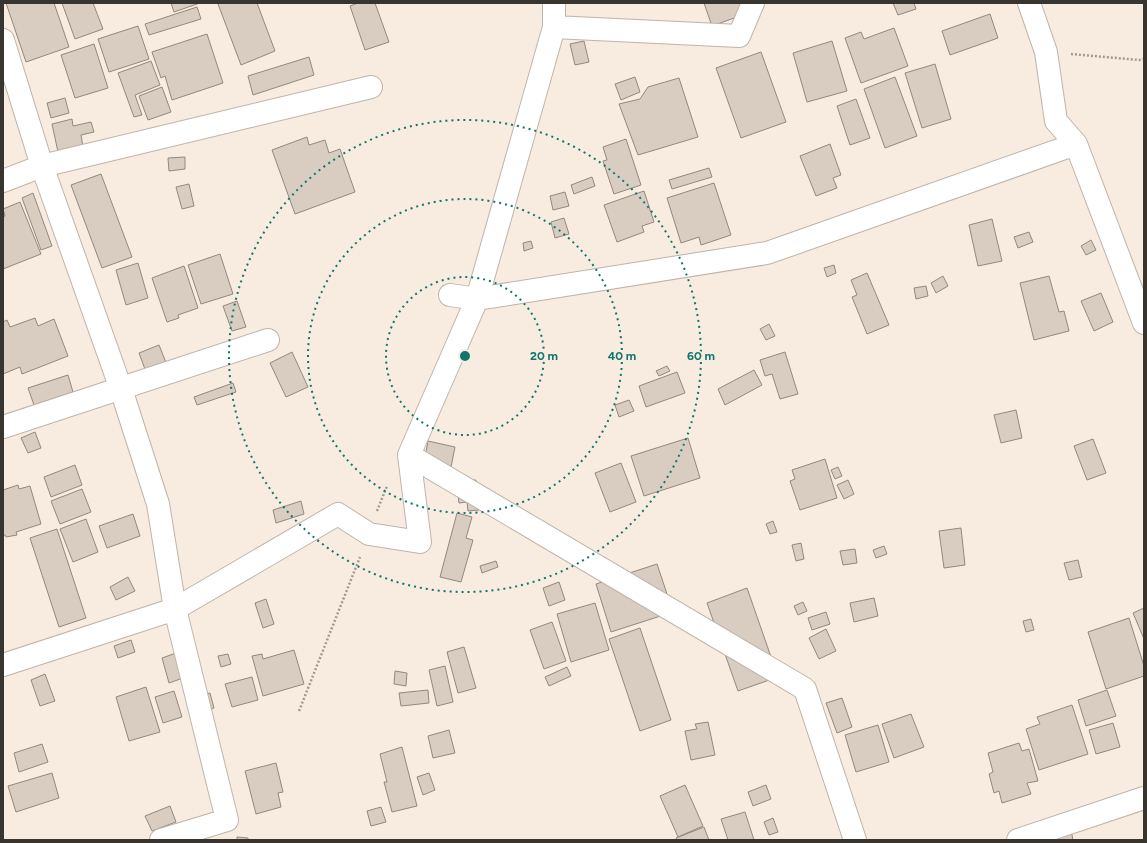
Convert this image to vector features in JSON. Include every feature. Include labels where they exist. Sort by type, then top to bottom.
[{"type":"street","points":[[3,665],[175,609],[338,514],[369,534],[420,542],[409,455],[477,299],[554,27],[554,3]]},
{"type":"street","points":[[554,27],[739,36],[753,3]]},
{"type":"street","points":[[1029,3],[1046,52],[1056,121],[1076,144],[1144,323]]},
{"type":"street","points":[[3,40],[42,166],[121,389],[158,504],[175,609],[227,820],[161,840]]},
{"type":"street","points":[[3,182],[42,166],[371,87]]},
{"type":"street","points":[[450,295],[477,299],[767,253],[1076,144]]},
{"type":"street","points":[[3,427],[268,340]]},
{"type":"street","points":[[409,455],[805,689],[855,840]]},
{"type":"street","points":[[1018,840],[1144,798]]},
{"type":"path","points":[[1046,52],[1139,60],[1144,59]]},
{"type":"path","points":[[299,711],[369,534]]},
{"type":"building","points":[[6,3],[54,3],[69,47],[26,62]]},
{"type":"building","points":[[62,3],[93,3],[103,29],[75,39]]},
{"type":"building","points":[[171,3],[200,3],[174,12]]},
{"type":"building","points":[[257,3],[275,51],[241,65],[218,4]]},
{"type":"building","points":[[358,3],[375,3],[389,42],[365,50],[350,6]]},
{"type":"building","points":[[704,3],[741,3],[745,14],[712,26]]},
{"type":"building","points":[[893,3],[914,3],[916,9],[898,15]]},
{"type":"building","points":[[197,7],[201,19],[149,35],[145,24]]},
{"type":"building","points":[[990,14],[998,38],[950,55],[942,31]]},
{"type":"building","points":[[138,26],[149,59],[109,72],[98,39]]},
{"type":"building","points":[[894,28],[908,66],[861,83],[845,38],[861,32],[864,39]]},
{"type":"building","points":[[207,34],[223,83],[172,100],[165,76],[161,78],[152,52]]},
{"type":"building","points":[[584,41],[589,62],[575,65],[570,44]]},
{"type":"building","points":[[832,41],[847,91],[807,102],[793,53]]},
{"type":"building","points":[[94,44],[108,88],[75,98],[61,55]]},
{"type":"building","points":[[761,52],[786,122],[741,138],[716,68]]},
{"type":"building","points":[[309,57],[314,75],[253,95],[248,76]]},
{"type":"building","points":[[151,61],[160,85],[135,95],[142,115],[134,117],[118,73]]},
{"type":"building","points":[[935,64],[951,119],[922,128],[905,73]]},
{"type":"building","points":[[635,77],[640,92],[621,100],[615,84]]},
{"type":"building","points":[[895,77],[917,136],[885,148],[864,89]]},
{"type":"building","points":[[679,78],[698,137],[638,155],[619,104],[640,99],[648,87]]},
{"type":"building","points":[[162,87],[171,112],[148,120],[139,96]]},
{"type":"building","points":[[65,98],[69,113],[51,118],[47,103]]},
{"type":"building","points":[[856,99],[870,138],[850,145],[837,106]]},
{"type":"building","points":[[72,119],[73,126],[91,122],[94,132],[81,135],[83,147],[58,152],[52,124]]},
{"type":"building","points":[[307,137],[309,145],[325,140],[329,153],[340,149],[355,192],[295,214],[272,150]]},
{"type":"building","points":[[626,139],[641,185],[614,194],[603,161],[607,160],[603,147]]},
{"type":"building","points":[[830,144],[841,175],[833,178],[837,188],[816,196],[800,156]]},
{"type":"building","points":[[185,157],[185,169],[169,171],[168,158]]},
{"type":"building","points":[[709,168],[712,177],[672,189],[669,180]]},
{"type":"building","points":[[101,174],[132,257],[102,268],[71,185]]},
{"type":"building","points":[[592,177],[595,186],[574,194],[571,185]]},
{"type":"building","points":[[714,183],[731,235],[701,245],[699,237],[681,243],[667,198]]},
{"type":"building","points":[[189,184],[194,206],[182,209],[176,187]]},
{"type":"building","points":[[644,191],[654,222],[642,226],[644,232],[617,242],[604,205]]},
{"type":"building","points":[[565,192],[569,206],[553,210],[550,196]]},
{"type":"building","points":[[33,193],[52,246],[41,250],[22,198]]},
{"type":"building","points":[[20,202],[41,254],[3,269],[3,217],[5,216],[3,209]]},
{"type":"building","points":[[564,218],[569,234],[555,238],[551,222]]},
{"type":"building","points":[[992,219],[1002,261],[978,266],[969,225]]},
{"type":"building","points":[[1029,232],[1033,242],[1018,248],[1014,237]]},
{"type":"building","points":[[1091,240],[1096,250],[1086,255],[1081,246]]},
{"type":"building","points":[[531,241],[533,248],[524,251],[523,243]]},
{"type":"building","points":[[220,254],[233,294],[201,304],[188,265]]},
{"type":"building","points":[[138,263],[148,298],[126,305],[116,270]]},
{"type":"building","points":[[834,265],[836,273],[827,277],[824,268]]},
{"type":"building","points":[[184,266],[198,308],[178,315],[179,318],[167,322],[152,278]]},
{"type":"building","points":[[867,273],[889,325],[867,334],[852,297],[857,295],[851,280]]},
{"type":"building","points":[[943,276],[948,286],[936,293],[931,283]]},
{"type":"building","points":[[1049,276],[1059,312],[1064,311],[1069,331],[1034,340],[1020,283]]},
{"type":"building","points":[[926,286],[928,296],[916,299],[914,288]]},
{"type":"building","points":[[1101,293],[1113,322],[1094,331],[1081,301]]},
{"type":"building","points":[[237,301],[246,327],[232,331],[223,306]]},
{"type":"building","points":[[35,318],[38,326],[54,319],[68,356],[22,374],[20,367],[3,374],[3,322],[7,320],[10,327]]},
{"type":"building","points":[[769,324],[775,336],[766,340],[760,329]]},
{"type":"building","points":[[159,345],[167,365],[146,372],[139,353]]},
{"type":"building","points":[[292,352],[308,387],[286,397],[270,363]]},
{"type":"building","points":[[785,352],[798,394],[780,399],[772,374],[765,376],[760,360]]},
{"type":"building","points":[[667,366],[670,371],[659,376],[656,371]]},
{"type":"building","points":[[754,370],[762,385],[725,405],[718,389]]},
{"type":"building","points":[[677,372],[685,393],[646,407],[639,386]]},
{"type":"building","points":[[68,375],[73,392],[34,405],[28,388]]},
{"type":"building","points":[[233,383],[236,392],[197,405],[194,397]]},
{"type":"building","points":[[629,400],[634,411],[619,417],[615,405]]},
{"type":"building","points":[[1016,410],[1022,438],[1001,443],[994,415]]},
{"type":"building","points":[[35,432],[41,448],[28,453],[21,438]]},
{"type":"building","points":[[688,438],[700,478],[644,496],[631,456]]},
{"type":"building","points":[[1093,439],[1106,473],[1087,480],[1074,446]]},
{"type":"building","points":[[428,441],[455,447],[451,467],[424,462]]},
{"type":"building","points":[[825,459],[837,498],[800,510],[790,481],[795,479],[792,470]]},
{"type":"building","points":[[621,463],[636,502],[610,512],[595,473]]},
{"type":"building","points":[[75,465],[82,485],[51,497],[44,477]]},
{"type":"building","points":[[838,467],[842,476],[835,479],[831,470]]},
{"type":"building","points":[[476,480],[479,510],[468,511],[467,502],[459,503],[457,488],[463,481]]},
{"type":"building","points":[[848,480],[854,494],[844,499],[837,485]]},
{"type":"building","points":[[18,485],[19,489],[30,486],[41,524],[16,532],[17,535],[6,537],[3,535],[3,490]]},
{"type":"building","points":[[82,489],[91,512],[60,524],[51,501]]},
{"type":"building","points":[[301,501],[304,514],[276,523],[273,510]]},
{"type":"building","points":[[457,513],[472,517],[466,538],[473,540],[461,582],[440,577]]},
{"type":"building","points":[[133,514],[140,536],[107,548],[99,526]]},
{"type":"building","points":[[86,519],[98,552],[73,562],[60,529]]},
{"type":"building","points":[[773,521],[777,532],[770,534],[766,524]]},
{"type":"building","points":[[961,528],[965,565],[944,568],[939,531]]},
{"type":"building","points":[[57,529],[86,618],[59,627],[30,538]]},
{"type":"building","points":[[801,543],[804,559],[796,561],[792,545]]},
{"type":"building","points":[[884,546],[887,554],[876,558],[873,550]]},
{"type":"building","points":[[855,549],[857,563],[843,565],[840,551]]},
{"type":"building","points":[[1078,560],[1082,577],[1069,580],[1064,563]]},
{"type":"building","points":[[496,561],[498,567],[482,573],[480,566]]},
{"type":"building","points":[[657,564],[673,612],[611,632],[596,584]]},
{"type":"building","points":[[128,577],[135,591],[116,600],[110,587]]},
{"type":"building","points":[[559,582],[565,600],[549,606],[543,588]]},
{"type":"building","points":[[747,588],[778,677],[738,691],[707,603]]},
{"type":"building","points":[[874,598],[878,616],[854,622],[850,603]]},
{"type":"building","points":[[266,599],[274,624],[263,628],[255,603]]},
{"type":"building","points":[[803,602],[807,611],[798,615],[794,606]]},
{"type":"building","points":[[595,603],[609,650],[571,662],[557,614]]},
{"type":"building","points":[[1144,608],[1144,639],[1133,613]]},
{"type":"building","points":[[826,612],[830,624],[812,630],[808,618]]},
{"type":"building","points":[[1129,618],[1144,666],[1144,676],[1106,689],[1088,632]]},
{"type":"building","points":[[1031,619],[1034,630],[1026,632],[1023,621]]},
{"type":"building","points":[[552,622],[566,661],[544,669],[530,630]]},
{"type":"building","points":[[640,628],[671,720],[640,731],[609,639]]},
{"type":"building","points":[[826,629],[836,651],[819,659],[809,638]]},
{"type":"building","points":[[131,640],[135,652],[118,658],[114,646]]},
{"type":"building","points":[[464,647],[476,688],[458,693],[447,652]]},
{"type":"building","points":[[294,650],[304,684],[263,696],[252,656],[262,654],[263,659]]},
{"type":"building","points":[[179,652],[186,677],[169,683],[162,658]]},
{"type":"building","points":[[228,654],[231,664],[221,667],[218,656]]},
{"type":"building","points":[[445,666],[453,702],[437,706],[429,670]]},
{"type":"building","points":[[567,667],[571,676],[549,686],[545,677]]},
{"type":"building","points":[[395,671],[407,673],[406,686],[394,684]]},
{"type":"building","points":[[45,674],[55,701],[40,706],[31,680]]},
{"type":"building","points":[[252,677],[258,700],[232,707],[225,684]]},
{"type":"building","points":[[146,687],[160,732],[129,741],[116,697]]},
{"type":"building","points":[[428,690],[429,703],[401,706],[399,693]]},
{"type":"building","points":[[1107,690],[1116,716],[1086,726],[1078,700]]},
{"type":"building","points":[[174,691],[182,717],[163,723],[155,697]]},
{"type":"building","points":[[210,693],[214,708],[205,710],[201,695]]},
{"type":"building","points":[[842,698],[852,727],[837,733],[826,703]]},
{"type":"building","points":[[1072,705],[1088,754],[1039,770],[1026,729],[1040,724],[1037,717]]},
{"type":"building","points":[[911,714],[924,747],[894,758],[882,724]]},
{"type":"building","points":[[708,722],[715,755],[691,760],[685,731],[697,729],[695,724]]},
{"type":"building","points":[[1113,723],[1120,747],[1096,754],[1089,730]]},
{"type":"building","points":[[878,725],[889,762],[856,772],[845,735]]},
{"type":"building","points":[[449,730],[455,753],[433,758],[428,736]]},
{"type":"building","points":[[1019,743],[1022,751],[1029,749],[1038,781],[1027,783],[1031,794],[1002,803],[999,791],[994,793],[989,774],[993,772],[988,753]]},
{"type":"building","points":[[42,744],[48,762],[19,772],[14,753]]},
{"type":"building","points":[[402,747],[417,806],[392,812],[384,782],[387,782],[380,754]]},
{"type":"building","points":[[276,763],[283,792],[278,793],[281,807],[256,814],[245,771]]},
{"type":"building","points":[[52,773],[59,798],[16,812],[8,786]]},
{"type":"building","points":[[429,773],[435,790],[423,795],[417,777]]},
{"type":"building","points":[[685,785],[703,826],[678,837],[660,796]]},
{"type":"building","points":[[766,785],[771,799],[753,806],[748,792]]},
{"type":"building","points":[[170,806],[176,822],[152,831],[145,816]]},
{"type":"building","points":[[381,807],[386,822],[371,826],[367,811]]},
{"type":"building","points":[[745,812],[754,840],[728,840],[721,819]]},
{"type":"building","points":[[773,818],[778,832],[769,835],[764,822]]},
{"type":"building","points":[[704,827],[709,840],[677,840],[676,838]]},
{"type":"building","points":[[1071,830],[1073,840],[1047,840]]},
{"type":"building","points":[[237,837],[248,838],[248,840],[237,840]]}]
